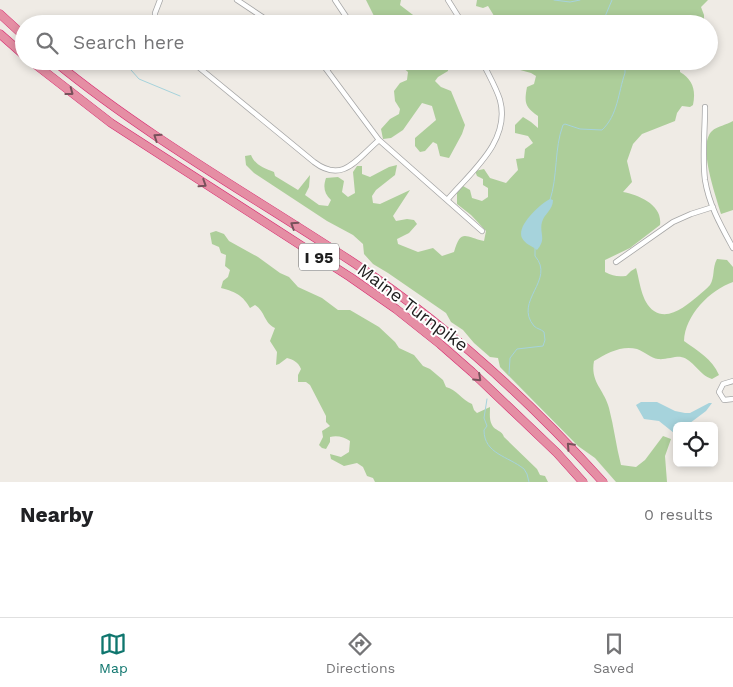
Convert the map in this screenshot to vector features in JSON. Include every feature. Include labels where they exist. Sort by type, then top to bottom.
[{"type":"highway","points":[[0,14],[15,28]]},
{"type":"highway","points":[[0,34],[15,47]]},
{"type":"highway","name":"Maine Turnpike","points":[[43,70],[127,134],[350,277],[396,309],[472,372],[550,447],[583,482]]},
{"type":"highway","name":"Maine Turnpike","points":[[66,70],[147,130],[355,264],[401,296],[495,373],[554,430],[603,482]]},
{"type":"street","points":[[155,15],[160,0]]},
{"type":"street","points":[[237,0],[260,15]]},
{"type":"street","points":[[335,0],[345,15]]},
{"type":"street","points":[[448,0],[457,15]]},
{"type":"street","points":[[202,70],[314,162],[328,171],[339,172],[347,168],[379,140]]},
{"type":"street","points":[[329,70],[379,140],[482,231]]},
{"type":"street","points":[[448,199],[492,147],[501,127],[500,100],[486,70]]},
{"type":"street","points":[[704,107],[704,164],[707,188],[713,207],[733,248]]},
{"type":"street","points":[[616,262],[673,222],[713,207]]},
{"type":"street","points":[[733,382],[726,382],[720,388],[720,395],[724,400],[733,399]]},
{"type":"green space","points":[[366,0],[401,0],[400,5],[413,15],[374,15]]},
{"type":"green space","points":[[477,0],[708,0],[701,7],[704,15],[494,15],[488,6],[483,8],[476,6]]},
{"type":"green space","points":[[406,70],[448,70],[435,81],[441,87],[451,91],[465,125],[449,158],[440,156],[437,144],[433,142],[425,151],[420,152],[415,146],[415,138],[436,120],[432,106],[422,103],[403,130],[391,138],[383,139],[381,129],[390,119],[399,114],[400,109],[395,101],[394,91],[400,83],[407,80],[408,72]]},
{"type":"green space","points":[[520,70],[680,70],[691,82],[694,90],[693,105],[690,107],[682,106],[677,113],[675,121],[642,134],[633,144],[627,161],[632,182],[623,192],[643,198],[649,202],[658,212],[660,225],[630,248],[605,260],[605,272],[615,276],[626,276],[636,268],[646,302],[654,311],[666,314],[678,311],[694,300],[712,282],[717,259],[727,260],[733,267],[733,282],[716,291],[700,305],[685,331],[684,341],[709,360],[719,375],[712,379],[707,377],[685,358],[658,359],[631,348],[620,349],[604,355],[594,361],[593,368],[596,380],[607,401],[621,465],[636,467],[645,460],[663,436],[671,439],[665,456],[667,482],[616,482],[595,458],[578,446],[500,367],[498,358],[490,357],[463,330],[451,322],[446,313],[373,264],[364,254],[363,244],[353,235],[327,221],[254,173],[246,165],[245,156],[251,155],[257,164],[274,172],[275,176],[298,190],[310,175],[309,187],[305,195],[319,205],[328,206],[331,200],[325,190],[326,178],[338,177],[344,181],[342,192],[348,197],[355,193],[353,172],[357,166],[362,166],[362,174],[370,177],[397,165],[395,175],[376,190],[372,196],[373,203],[380,204],[410,190],[393,216],[396,221],[414,220],[417,224],[409,233],[397,239],[398,244],[418,252],[433,248],[442,256],[454,252],[459,240],[464,236],[484,241],[486,231],[457,204],[457,193],[463,186],[470,190],[472,198],[482,201],[488,197],[488,188],[483,185],[483,179],[477,176],[475,171],[484,169],[490,178],[506,183],[518,170],[516,159],[524,158],[525,149],[533,143],[528,136],[515,133],[515,125],[523,117],[538,128],[538,116],[526,104],[527,87],[534,84],[536,76]]},
{"type":"green space","points":[[733,121],[733,210],[721,214],[709,171],[706,147],[712,131]]},
{"type":"green space","points":[[216,231],[224,234],[229,241],[289,277],[298,287],[322,298],[338,310],[350,310],[379,327],[399,348],[414,355],[423,366],[430,369],[443,380],[446,387],[472,404],[477,413],[490,407],[490,419],[493,427],[502,433],[537,469],[540,475],[545,476],[548,482],[375,482],[373,478],[367,476],[363,467],[357,463],[344,466],[331,459],[330,454],[341,457],[349,452],[350,441],[333,436],[330,437],[330,442],[326,449],[319,445],[323,437],[322,431],[330,426],[326,422],[326,416],[310,385],[306,382],[298,382],[300,367],[296,362],[287,358],[276,365],[277,352],[270,341],[275,328],[271,326],[261,310],[255,305],[250,308],[239,295],[221,288],[230,270],[225,266],[226,255],[221,253],[219,247],[212,244],[210,233]]},
{"type":"water","points":[[550,199],[553,200],[553,203],[542,222],[542,243],[537,250],[523,240],[522,228],[535,210]]},
{"type":"water","points":[[641,402],[657,402],[675,411],[690,413],[712,403],[706,411],[691,422],[673,422],[673,432],[659,421],[644,419],[636,405]]},
{"type":"waterway","points":[[554,0],[570,2],[580,0]]},
{"type":"waterway","points":[[606,15],[612,0]]},
{"type":"waterway","points":[[131,70],[139,79],[180,96]]},
{"type":"waterway","points":[[550,200],[558,143],[563,125],[580,129],[602,130],[614,111],[625,70]]},
{"type":"waterway","points":[[509,374],[510,358],[517,349],[543,346],[545,340],[544,332],[534,326],[529,317],[528,308],[541,274],[540,265],[535,256],[535,248]]},
{"type":"waterway","points":[[487,399],[484,418],[487,426],[484,430],[488,444],[498,454],[524,469],[529,482]]}]
